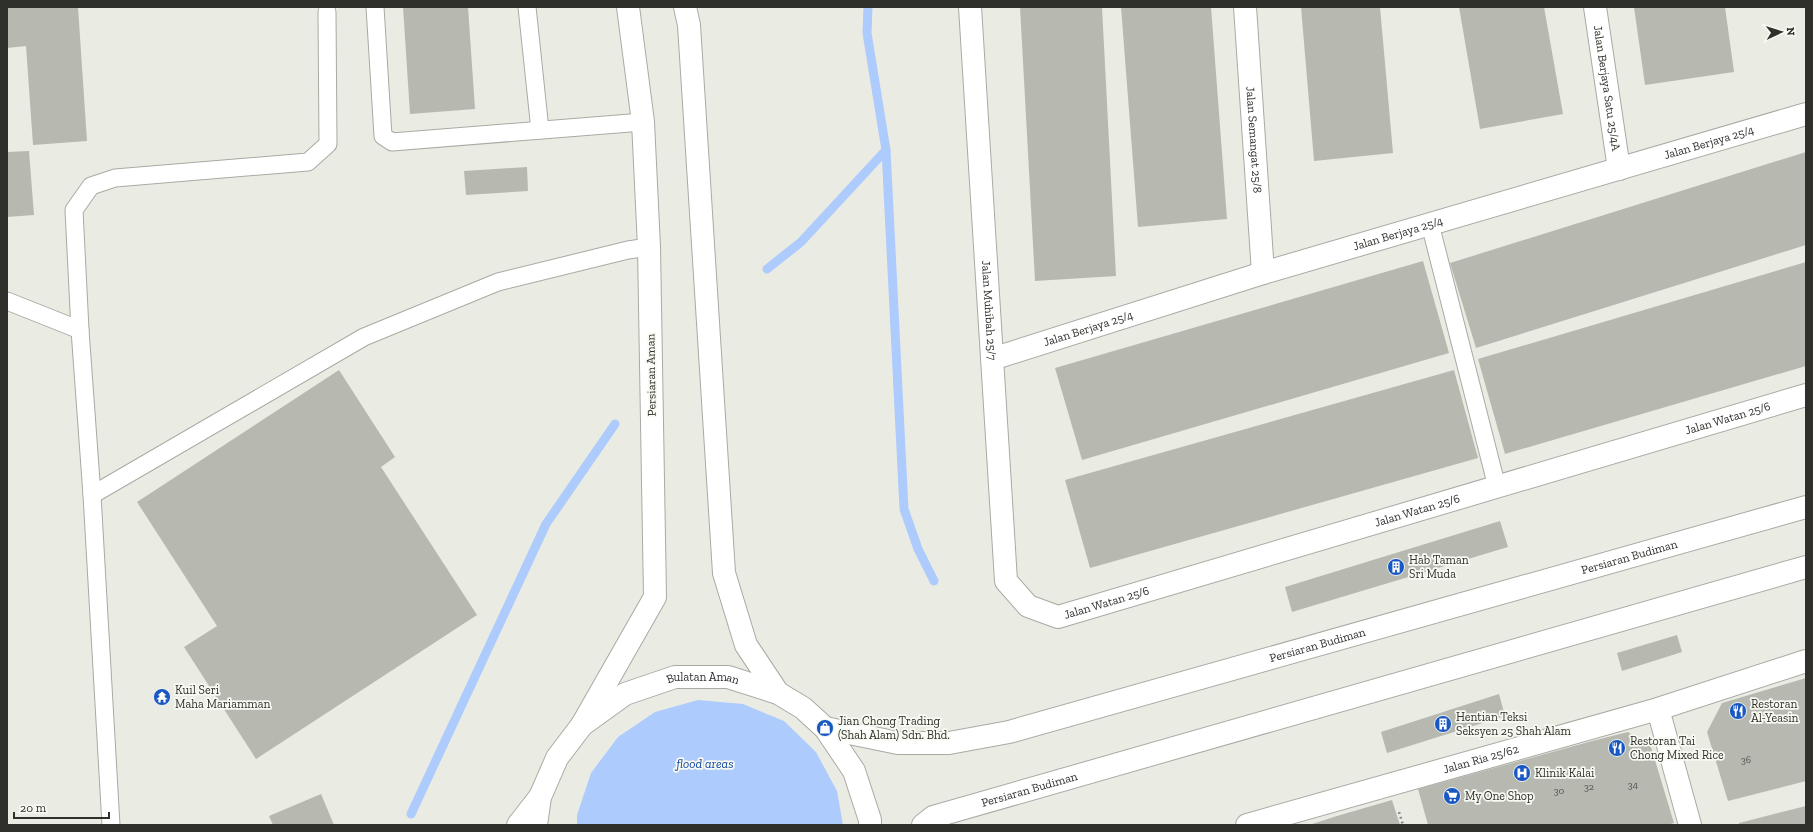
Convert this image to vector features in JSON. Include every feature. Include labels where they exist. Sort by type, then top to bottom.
[{"type":"street","name":"Persiaran Aman","points":[[582,725],[655,597],[649,247],[643,122],[628,7]]},
{"type":"street","points":[[685,7],[689,25],[724,573],[746,645],[778,693]]},
{"type":"street","name":"Jalan Muhibah 25/7","points":[[970,7],[1006,581],[1028,606]]},
{"type":"street","name":"Jalan Semangat 25/8","points":[[1245,7],[1263,273]]},
{"type":"street","name":"Jalan Berjaya Satu 25/4A","points":[[1595,7],[1619,169]]},
{"type":"street","name":"Jalan Berjaya 25/4","points":[[992,359],[1263,273],[1806,114]]},
{"type":"street","name":"Jalan Watan 25/6","points":[[1028,606],[1058,617],[1806,395]]},
{"type":"street","name":"Persiaran Budiman","points":[[825,728],[898,743],[949,744],[1009,732],[1806,507]]},
{"type":"street","name":"Persiaran Budiman","points":[[923,825],[933,817],[1806,566]]},
{"type":"street","name":"Jalan Ria 25/62","points":[[1247,825],[1658,709],[1806,661]]},
{"type":"street","name":"Bulatan Aman","points":[[536,825],[540,797],[557,758],[582,725],[625,694],[675,677],[728,677],[778,693],[803,708],[825,728],[854,771],[870,820],[870,825]]},
{"type":"street","points":[[1658,709],[1690,825]]},
{"type":"street","points":[[518,825],[540,797]]},
{"type":"lane","points":[[375,7],[383,136],[392,142],[643,122]]},
{"type":"lane","points":[[527,7],[540,130]]},
{"type":"lane","points":[[111,825],[92,495],[80,330],[74,210],[90,186],[115,178],[308,162],[328,144],[327,12]]},
{"type":"lane","points":[[1430,224],[1497,487]]},
{"type":"lane","points":[[92,495],[364,337],[498,282],[628,250],[649,247]]},
{"type":"lane","points":[[7,301],[80,330]]},
{"type":"water","name":"flood areas","points":[[698,700],[743,704],[784,721],[816,752],[837,791],[843,825],[577,825],[577,815],[591,773],[618,737],[655,712]]},
{"type":"building","points":[[7,7],[78,7],[87,141],[33,145],[26,46],[7,48]]},
{"type":"building","points":[[403,7],[468,7],[475,109],[410,114]]},
{"type":"building","points":[[1020,7],[1102,7],[1116,276],[1035,281]]},
{"type":"building","points":[[1121,7],[1211,7],[1227,219],[1138,227]]},
{"type":"building","points":[[1301,7],[1380,7],[1393,153],[1314,161]]},
{"type":"building","points":[[1459,7],[1544,7],[1563,114],[1480,129]]},
{"type":"building","points":[[1634,7],[1725,7],[1734,72],[1645,85]]},
{"type":"building","points":[[29,151],[34,215],[7,217],[7,152]]},
{"type":"building","points":[[1806,152],[1806,245],[1476,348],[1450,263]]},
{"type":"building","points":[[527,167],[528,191],[466,195],[464,171]]},
{"type":"building","points":[[1423,261],[1449,353],[1082,460],[1055,368]]},
{"type":"building","points":[[1806,262],[1806,366],[1505,454],[1478,359]]},
{"type":"building","points":[[339,370],[395,457],[381,467],[477,615],[256,759],[184,647],[217,626],[137,502]]},
{"type":"building","points":[[1454,370],[1478,458],[1090,568],[1065,480]]},
{"type":"building","name":"Hab Taman Sri Muda","points":[[1500,521],[1508,547],[1292,612],[1285,587]]},
{"type":"building","points":[[1677,635],[1682,652],[1622,671],[1617,653]]},
{"type":"building","points":[[1806,678],[1806,781],[1728,801],[1707,732],[1722,703]]},
{"type":"building","name":"Hentian Teksi Seksyen 25 Shah Alam","points":[[1499,694],[1505,716],[1387,753],[1381,732]]},
{"type":"building","points":[[1628,732],[1651,747],[1674,823],[1667,825],[1428,825],[1418,789]]},
{"type":"building","points":[[321,794],[334,825],[273,825],[269,816]]},
{"type":"building","points":[[1392,800],[1400,825],[1309,825],[1337,816]]},
{"type":"building","points":[[1806,806],[1806,825],[1739,825],[1739,823]]},
{"type":"waterway","points":[[868,7],[867,33],[886,150],[904,509],[918,549],[934,581]]},
{"type":"waterway","points":[[767,269],[801,242],[886,150]]},
{"type":"waterway","points":[[411,814],[546,524],[615,424]]},
{"type":"place","name":"Hab Taman Sri Muda","points":[[1396,567]]},
{"type":"place","name":"Kuil Seri Maha Mariamman","points":[[162,697]]},
{"type":"place","name":"Restoran Al-Yeasin","points":[[1738,711]]},
{"type":"place","name":"Hentian Teksi Seksyen 25 Shah Alam","points":[[1443,724]]},
{"type":"place","name":"Jian Chong Trading (Shah Alam) Sdn. Bhd.","points":[[825,728]]},
{"type":"place","name":"Restoran Tai Chong Mixed Rice","points":[[1617,748]]},
{"type":"place","name":"Klinik Kalai","points":[[1522,773]]},
{"type":"place","name":"My One Shop","points":[[1452,796]]}]
